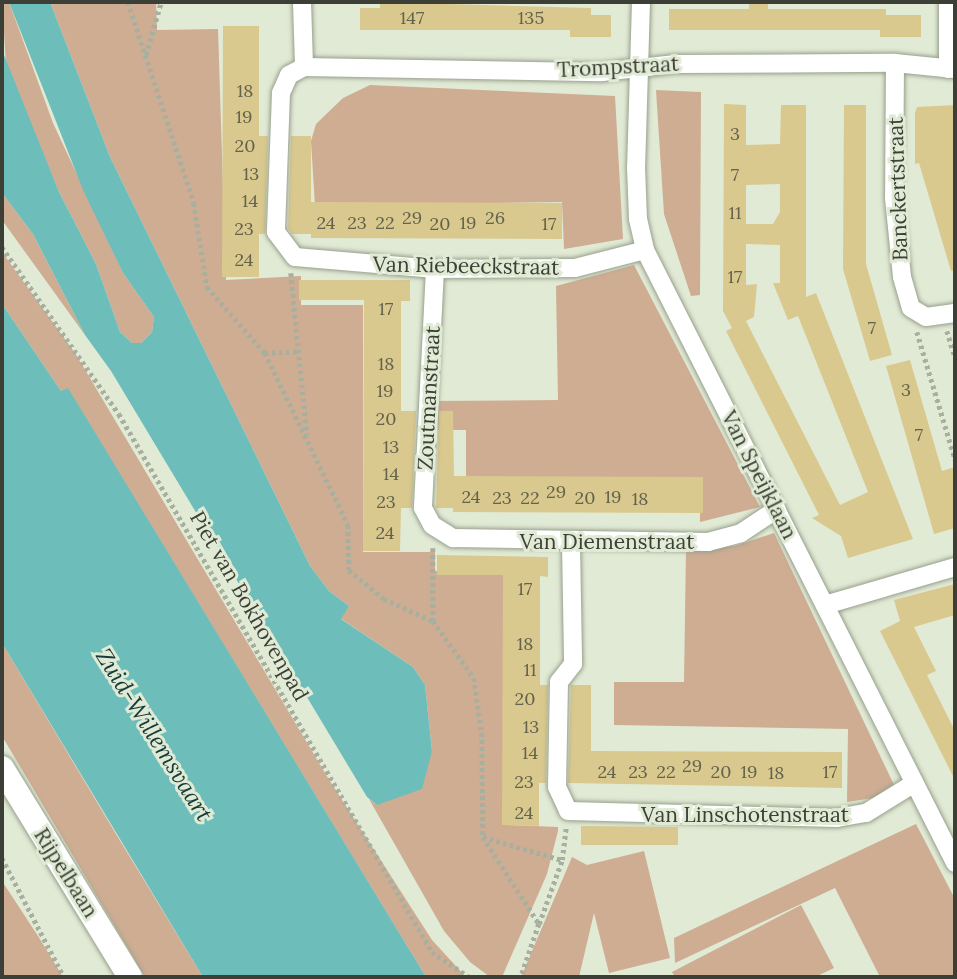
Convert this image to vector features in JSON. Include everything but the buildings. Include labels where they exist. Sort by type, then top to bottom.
[{"type":"main road","name":"Rijpelbaan","points":[[2,768],[130,977]]},
{"type":"street","points":[[289,249],[276,232],[281,93],[289,75],[304,67],[302,2]]},
{"type":"street","name":"Van Speijklaan","points":[[640,2],[636,180],[638,219],[646,250],[955,863]]},
{"type":"street","points":[[948,2],[952,69]]},
{"type":"street","name":"Trompstraat","points":[[304,67],[602,72],[674,64],[895,63],[952,69]]},
{"type":"street","name":"Banckertstraat","points":[[895,63],[894,198],[902,277],[911,308]]},
{"type":"street","name":"Van Riebeeckstraat","points":[[289,249],[304,259],[435,269],[575,268],[646,250]]},
{"type":"street","name":"Zoutmanstraat","points":[[432,525],[423,508],[435,269]]},
{"type":"street","points":[[911,308],[926,317],[949,315]]},
{"type":"street","name":"Van Diemenstraat","points":[[432,525],[453,538],[571,544],[708,542],[741,533],[777,509]]},
{"type":"street","points":[[568,811],[557,787],[559,682],[573,664],[571,544]]},
{"type":"street","points":[[825,605],[955,567]]},
{"type":"street","name":"Van Linschotenstraat","points":[[568,811],[837,818],[866,813],[913,784]]},
{"type":"path","points":[[128,2],[194,203],[207,287],[265,353],[348,525],[349,570],[384,599],[433,621],[474,678],[482,733],[483,837],[539,924]]},
{"type":"path","points":[[146,57],[161,2]]},
{"type":"path","name":"Piet van Bokhovenpad","points":[[2,247],[118,414],[432,953],[469,977]]},
{"type":"path","points":[[289,249],[307,439]]},
{"type":"path","points":[[911,308],[952,460],[955,459]]},
{"type":"path","points":[[949,315],[955,358]]},
{"type":"path","points":[[265,353],[298,351]]},
{"type":"path","points":[[432,525],[433,621]]},
{"type":"path","points":[[521,977],[562,860],[568,811]]},
{"type":"path","points":[[483,837],[562,860]]},
{"type":"path","points":[[2,858],[64,977]]},
{"type":"shaded area","points":[[2,2],[9,2],[53,123],[123,273],[154,317],[152,332],[141,343],[132,343],[120,332],[96,264],[59,192],[6,65]]},
{"type":"shaded area","points":[[50,2],[156,2],[157,30],[218,29],[226,280],[301,276],[301,305],[363,305],[363,552],[435,552],[435,571],[509,574],[509,825],[558,827],[558,831],[547,874],[502,977],[490,977],[470,962],[444,931],[369,799],[377,805],[432,751],[425,685],[413,667],[340,618],[349,606],[329,591],[310,566],[110,157]]},
{"type":"shaded area","points":[[370,85],[615,96],[623,239],[564,249],[562,202],[315,206],[311,141],[316,124],[343,98]]},
{"type":"shaded area","points":[[656,90],[701,92],[700,295],[691,296],[664,214]]},
{"type":"shaded area","points":[[2,193],[33,234],[85,335],[2,220]]},
{"type":"shaded area","points":[[2,252],[75,353],[328,778],[432,940],[466,977],[426,977],[68,389],[61,391],[2,304]]},
{"type":"shaded area","points":[[634,265],[760,507],[700,522],[700,484],[466,482],[466,430],[433,430],[433,401],[558,400],[556,286]]},
{"type":"shaded area","points":[[774,533],[895,787],[873,798],[847,802],[848,729],[614,725],[614,682],[684,682],[686,549],[735,546]]},
{"type":"shaded area","points":[[2,643],[203,977],[145,977],[2,736]]},
{"type":"shaded area","points":[[916,824],[955,899],[955,977],[880,977],[835,888],[675,963],[674,938]]},
{"type":"shaded area","points":[[644,851],[670,958],[609,973],[594,913],[579,977],[521,977],[572,857],[587,865]]},
{"type":"shaded area","points":[[2,881],[38,936],[63,977],[2,977]]},
{"type":"shaded area","points":[[801,905],[834,968],[815,977],[675,977],[672,972]]},
{"type":"water","points":[[9,2],[50,2],[110,157],[310,566],[329,591],[349,606],[341,619],[413,667],[425,685],[432,751],[422,789],[377,805],[367,797],[111,371],[85,335],[33,234],[2,193],[2,50],[59,192],[96,264],[120,332],[132,343],[141,343],[152,332],[154,317],[123,273],[83,190]]},
{"type":"water","name":"Zuid-Willemsvaart","points":[[2,304],[61,391],[68,388],[426,977],[203,977],[2,643]]}]
